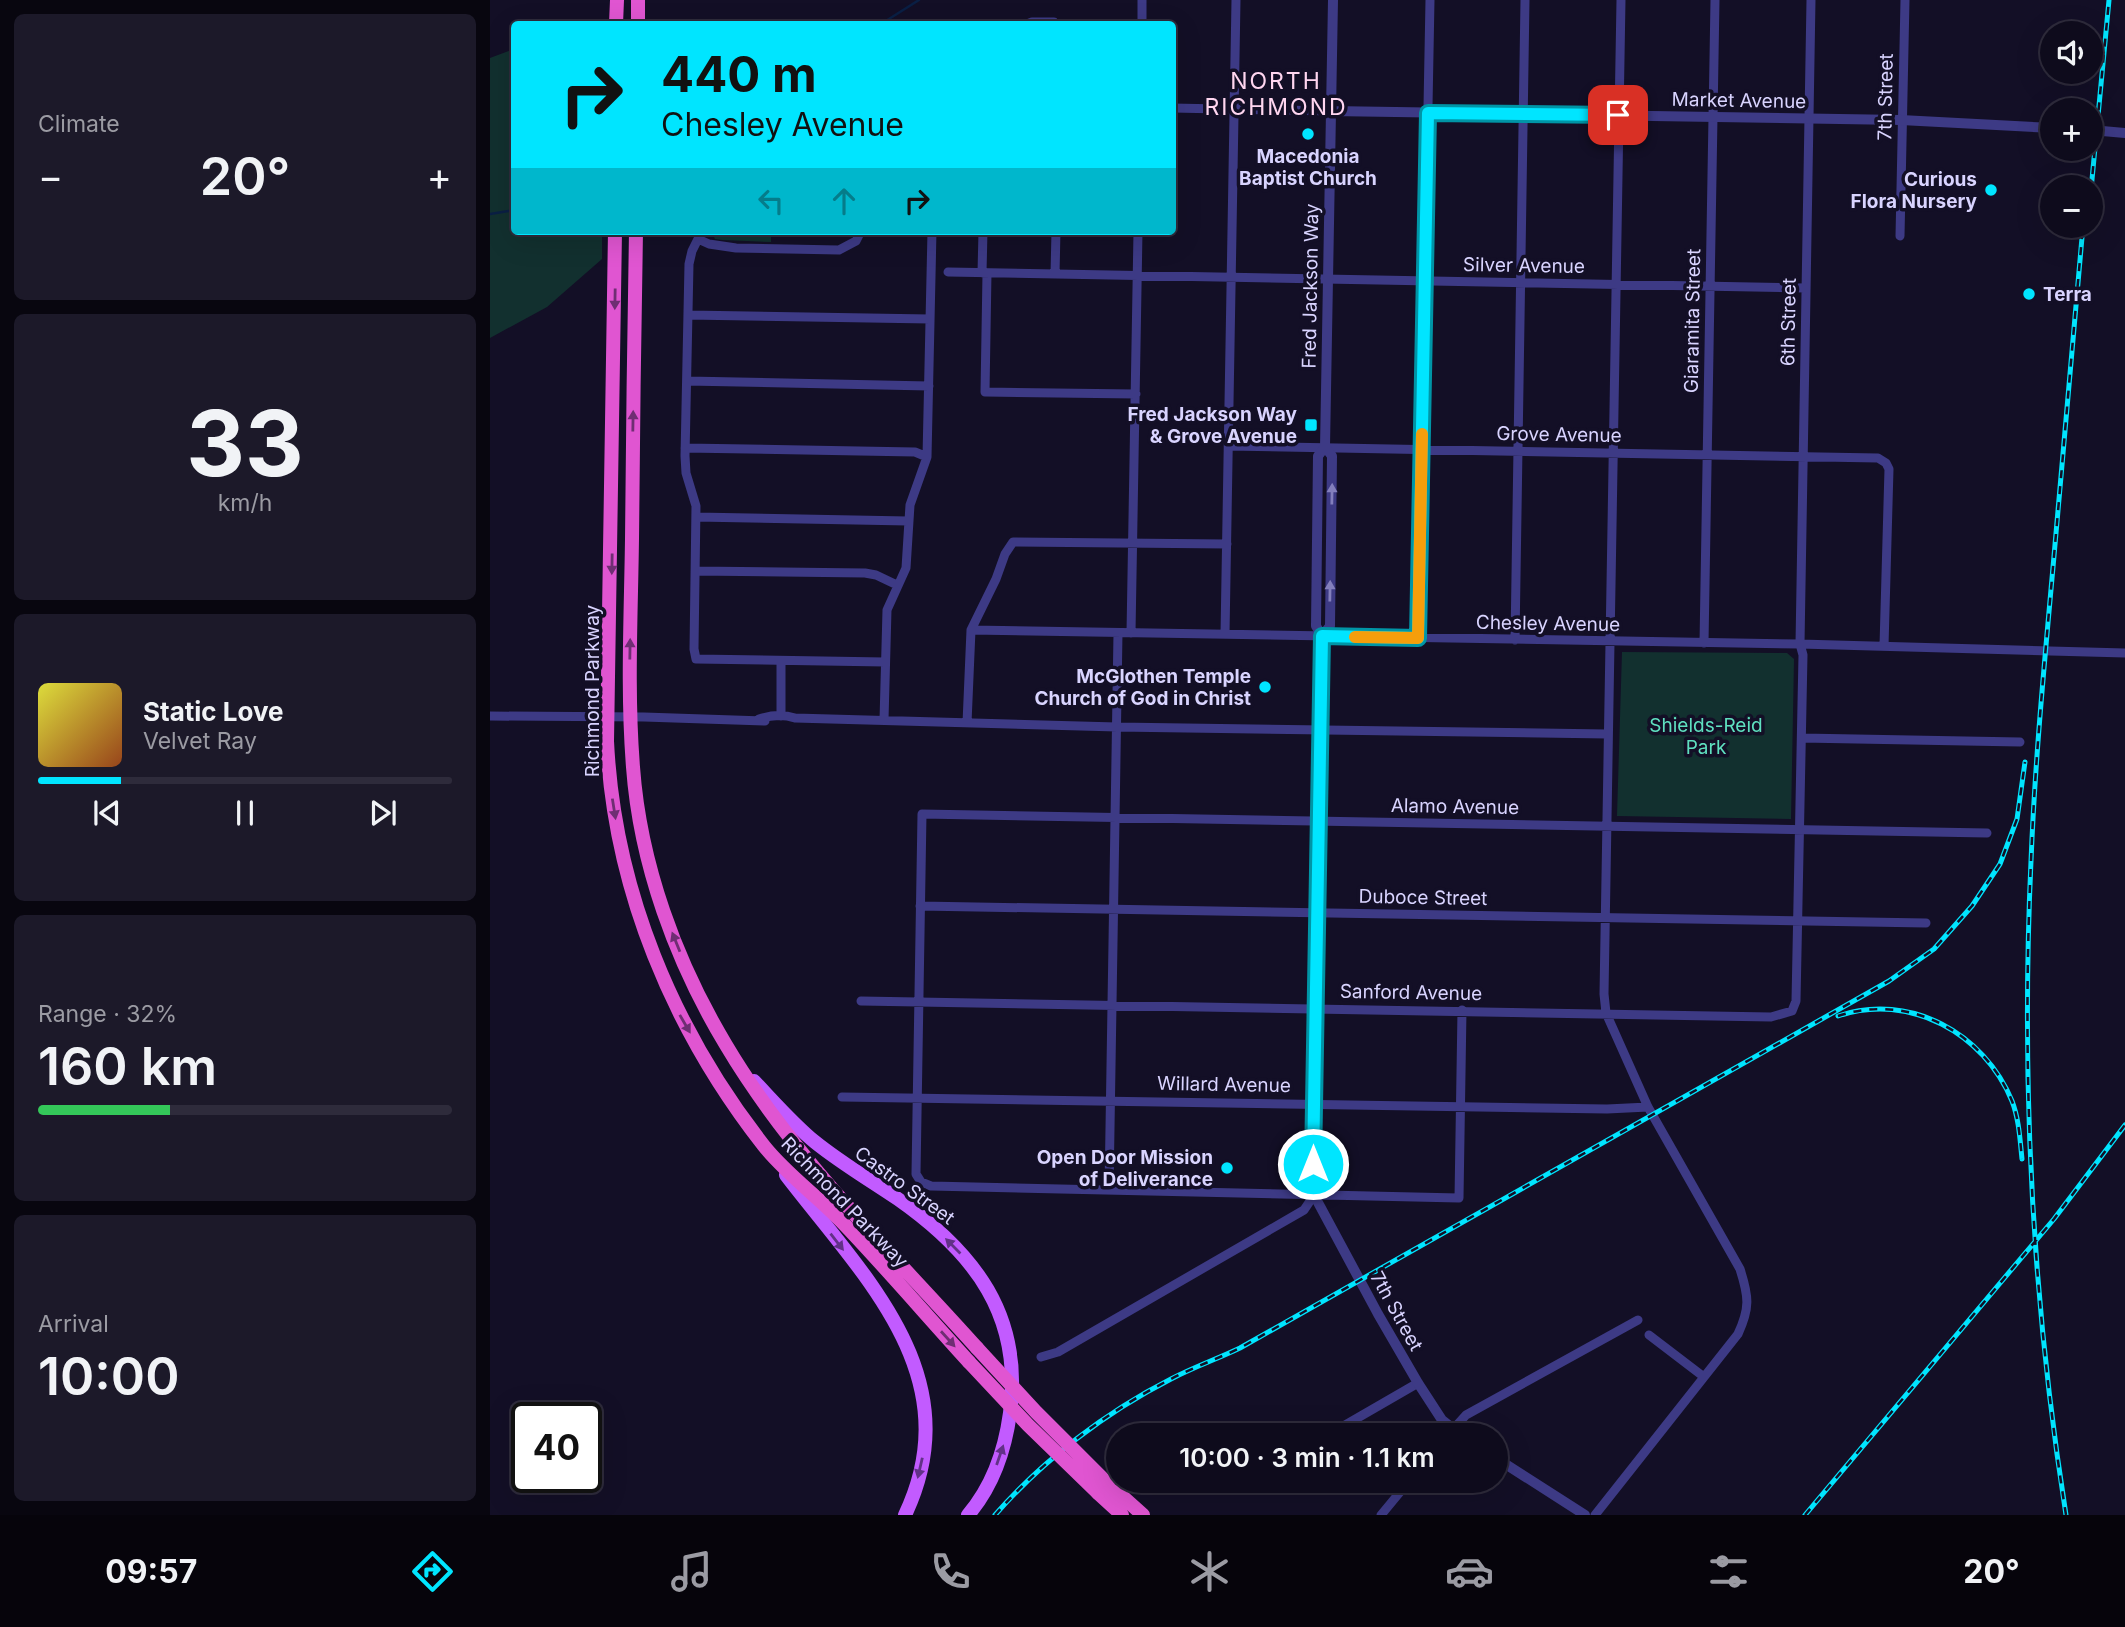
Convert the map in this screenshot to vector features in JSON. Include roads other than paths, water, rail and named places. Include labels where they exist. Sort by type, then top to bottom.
[{"type":"highway","points":[[617,0],[617,21]]},
{"type":"highway","points":[[638,0],[638,21]]},
{"type":"highway","name":"Richmond Parkway","points":[[615,235],[608,766],[628,879],[645,934],[670,994],[701,1053],[721,1086],[766,1148],[843,1223],[1028,1425],[1101,1487],[1143,1515]]},
{"type":"highway","name":"Richmond Parkway","points":[[636,235],[630,717],[635,789],[646,854],[673,937],[701,999],[741,1068],[778,1124],[1036,1412],[1122,1515]]},
{"type":"main road","name":"Castro Street","points":[[741,1068],[813,1141],[853,1171],[900,1200],[953,1244],[972,1266],[993,1300],[1008,1336],[1013,1370],[1012,1399],[1008,1429],[998,1463],[977,1504],[968,1515]]},
{"type":"main road","points":[[766,1148],[878,1295],[901,1332],[918,1371],[925,1410],[922,1458],[913,1497],[905,1515]]},
{"type":"street","points":[[1142,0],[1142,21]]},
{"type":"street","points":[[1225,634],[1236,0]]},
{"type":"street","name":"Fred Jackson Way","points":[[1314,1195],[1322,636],[1316,626],[1318,456],[1325,447],[1333,0]]},
{"type":"street","points":[[1418,638],[1430,0]]},
{"type":"street","points":[[1514,640],[1525,0]]},
{"type":"street","points":[[1595,1515],[1738,1334],[1747,1315],[1747,1292],[1740,1269],[1648,1107],[1606,1013],[1604,994],[1620,0]]},
{"type":"street","name":"Giaramita Street","points":[[1704,643],[1715,0]]},
{"type":"street","name":"6th Street","points":[[1793,1012],[1796,1001],[1802,738],[1803,655],[1800,644],[1811,0]]},
{"type":"street","name":"7th Street","points":[[1900,236],[1905,0]]},
{"type":"street","name":"Market Avenue","points":[[1176,107],[1901,120],[2040,127]]},
{"type":"street","points":[[2103,131],[2125,133]]},
{"type":"street","points":[[859,235],[856,241],[839,250],[736,248],[709,244],[700,235],[692,251],[689,264],[685,448],[686,473],[693,492],[696,516],[694,649],[696,659],[885,662]]},
{"type":"street","points":[[884,720],[887,610],[906,568],[910,505],[927,457],[932,235]]},
{"type":"street","points":[[983,235],[985,392],[1136,394]]},
{"type":"street","points":[[1055,274],[1056,235]]},
{"type":"street","points":[[1131,633],[1138,235]]},
{"type":"street","name":"Silver Avenue","points":[[948,272],[1805,288]]},
{"type":"street","points":[[688,315],[930,319]]},
{"type":"street","points":[[687,381],[929,386]]},
{"type":"street","name":"Grove Avenue","points":[[1229,446],[1878,458],[1886,463],[1889,469],[1884,646]]},
{"type":"street","points":[[685,448],[915,452],[927,457]]},
{"type":"street","points":[[696,516],[908,521]]},
{"type":"street","points":[[967,723],[971,630],[1013,541],[1227,544]]},
{"type":"street","points":[[695,570],[865,573],[897,585]]},
{"type":"street","name":"Chesley Avenue","points":[[971,630],[1800,644],[2125,653]]},
{"type":"street","points":[[1109,1190],[1118,633]]},
{"type":"street","points":[[781,661],[781,716]]},
{"type":"street","points":[[490,716],[760,719],[781,716],[1117,727],[1607,734]]},
{"type":"street","points":[[760,719],[768,722],[795,718]]},
{"type":"street","points":[[1802,738],[2020,742]]},
{"type":"street","name":"Alamo Avenue","points":[[920,906],[922,814],[1987,833]]},
{"type":"street","points":[[920,906],[916,1174],[920,1182],[931,1186],[1459,1198],[1462,1010]]},
{"type":"street","name":"Duboce Street","points":[[920,906],[1926,923]]},
{"type":"street","name":"Sanford Avenue","points":[[861,1001],[1772,1017],[1793,1012]]},
{"type":"street","name":"Willard Avenue","points":[[842,1097],[1607,1109],[1648,1107]]},
{"type":"street","points":[[1041,1357],[1058,1352],[1304,1210],[1314,1195]]},
{"type":"street","name":"7th Street","points":[[1314,1195],[1418,1384],[1445,1423]]},
{"type":"street","points":[[1461,1423],[1466,1415],[1638,1320]]},
{"type":"street","points":[[1649,1335],[1704,1377]]},
{"type":"street","points":[[1349,1423],[1418,1384]]},
{"type":"street","points":[[1508,1466],[1585,1515]]},
{"type":"street","points":[[1381,1515],[1399,1493]]},
{"type":"waterway","points":[[886,21],[919,0]]},
{"type":"waterway","points":[[490,214],[511,210]]},
{"type":"railway","points":[[2092,175],[2109,0]]},
{"type":"railway","points":[[2066,1515],[2054,1434],[2037,1271],[2029,1107],[2028,943],[2038,746],[2082,238]]},
{"type":"railway","points":[[995,1515],[1055,1457],[1123,1406],[1180,1375],[1240,1348],[1889,981],[1934,949],[1972,906],[2000,864],[2017,819],[2025,762]]},
{"type":"railway","points":[[1838,1016],[1865,1010],[1917,1014],[1964,1038],[1983,1056],[2012,1101],[2018,1122],[2022,1159]]},
{"type":"railway","points":[[1805,1515],[2054,1219],[2125,1125]]},
{"type":"place","name":"Macedonia Baptist Church","points":[[1308,134]]},
{"type":"place","name":"Curious Flora Nursery","points":[[1991,190]]},
{"type":"place","name":"Terra","points":[[2029,294]]},
{"type":"place","name":"Fred Jackson Way & Grove Avenue","points":[[1311,425]]},
{"type":"place","name":"McGlothen Temple Church of God in Christ","points":[[1265,687]]},
{"type":"place","name":"Open Door Mission of Deliverance","points":[[1227,1168]]},
{"type":"district","name":"NORTH RICHMOND","points":[[1276,94]]},
{"type":"park label","name":"Shields-Reid Park","points":[[1706,736]]}]
